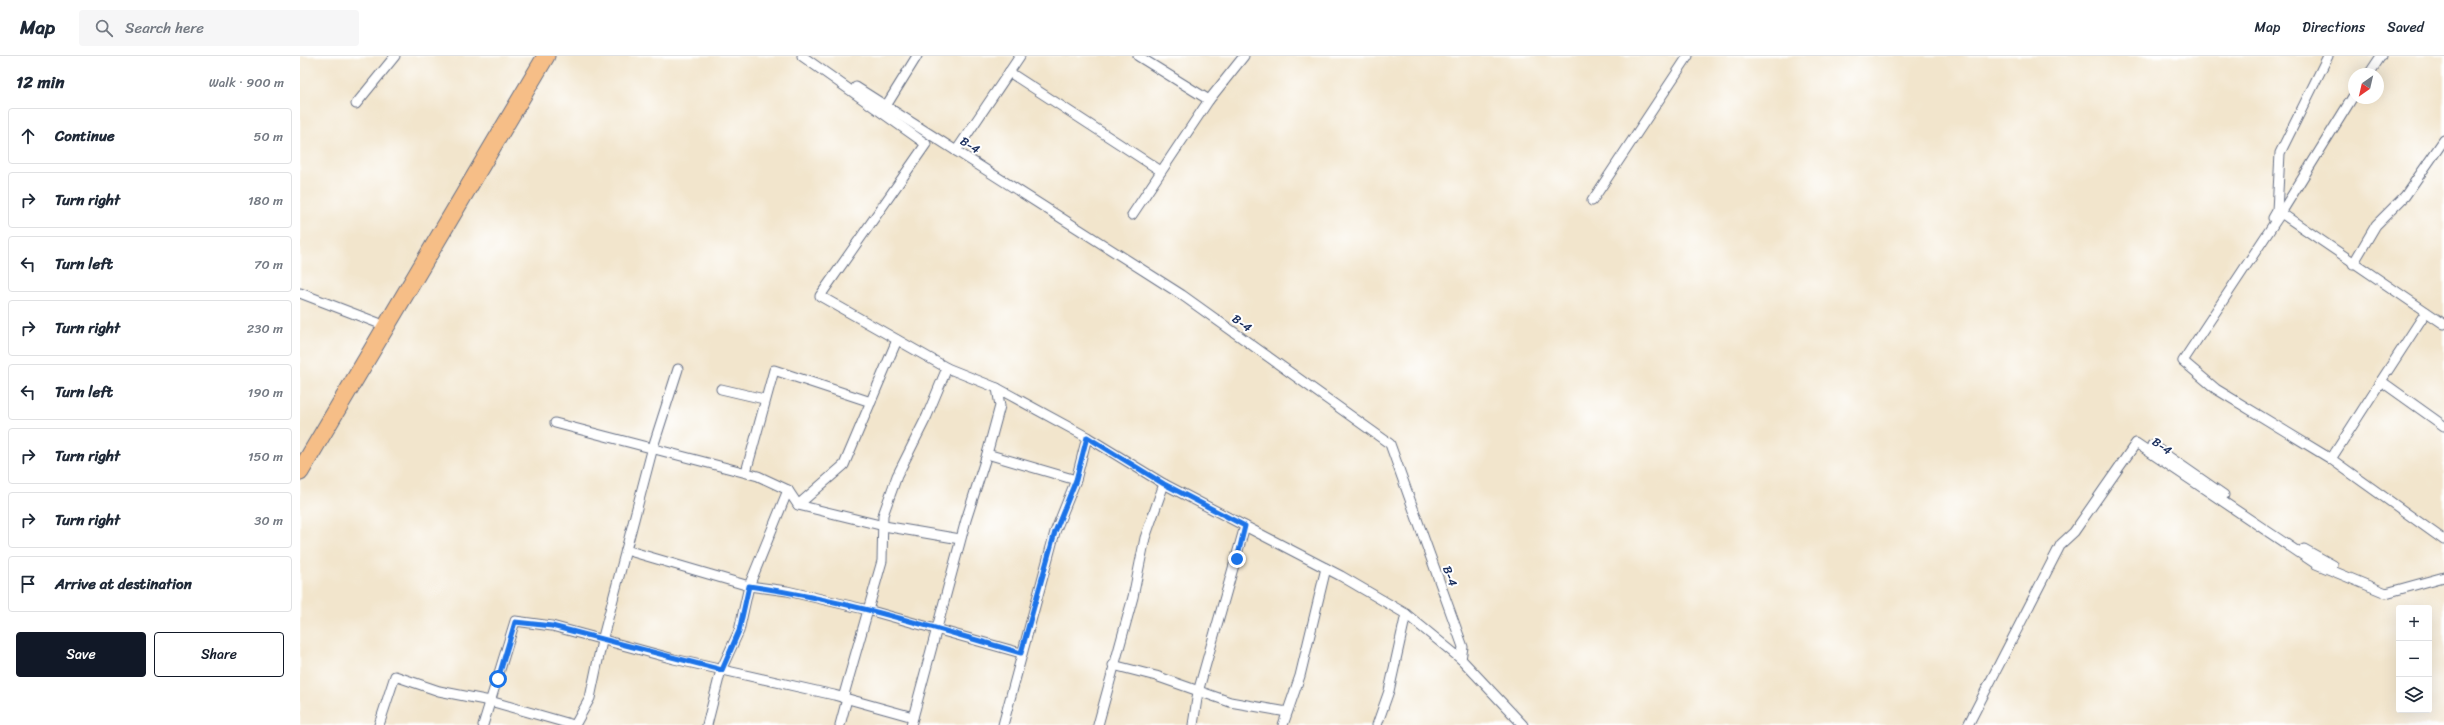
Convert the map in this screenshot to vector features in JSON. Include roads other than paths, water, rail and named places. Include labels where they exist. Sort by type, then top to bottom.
[{"type":"highway","points":[[300,472],[546,56]]},
{"type":"street","points":[[356,104],[395,56]]},
{"type":"street","points":[[802,56],[926,144],[820,296],[947,368],[997,388],[1087,437],[1164,484],[1326,568],[1406,614],[1461,659],[1523,725]]},
{"type":"street","points":[[886,106],[917,56]]},
{"type":"street","points":[[956,151],[1020,56]]},
{"type":"street","points":[[1138,56],[1209,100]]},
{"type":"street","points":[[1132,215],[1209,100],[1244,56]]},
{"type":"street","points":[[1592,201],[1688,56]]},
{"type":"street","points":[[2238,276],[2277,211],[2280,153],[2328,56]]},
{"type":"street","points":[[2373,68],[2382,56]]},
{"type":"street","name":"B-4","points":[[812,57],[1182,295],[1390,444],[1463,647],[1461,659]]},
{"type":"street","points":[[1009,72],[1161,171]]},
{"type":"street","points":[[2348,104],[2281,213],[2183,361],[2216,389],[2331,459],[2444,540]]},
{"type":"street","points":[[2353,264],[2376,225],[2406,196],[2444,140]]},
{"type":"street","points":[[2281,213],[2353,264],[2444,324]]},
{"type":"street","points":[[300,292],[386,326]]},
{"type":"street","points":[[2331,459],[2426,312]]},
{"type":"street","points":[[798,505],[844,464],[872,402],[897,340]]},
{"type":"street","points":[[840,725],[845,698],[882,561],[884,526],[883,515],[896,476],[927,416],[947,368]]},
{"type":"street","points":[[380,725],[394,676],[439,691],[490,701],[574,725],[590,698],[602,641],[653,447],[678,369]]},
{"type":"street","points":[[746,472],[764,399],[774,370],[872,402]]},
{"type":"street","points":[[2381,381],[2444,426]]},
{"type":"street","points":[[483,725],[515,622],[552,626],[602,641],[845,698],[912,721],[935,628],[1000,406],[997,388]]},
{"type":"street","points":[[722,389],[764,399]]},
{"type":"street","points":[[556,423],[653,447],[758,476],[788,490],[798,505],[884,526],[960,539]]},
{"type":"street","points":[[1002,725],[1055,532],[1076,480],[1087,437]]},
{"type":"street","name":"B-4","points":[[1968,725],[2061,544],[2074,532],[2136,443],[2316,564],[2386,593]]},
{"type":"street","points":[[2152,445],[2306,551],[2386,593],[2444,577]]},
{"type":"street","points":[[987,454],[1076,480]]},
{"type":"street","points":[[1098,725],[1113,665],[1133,597],[1145,538],[1164,484]]},
{"type":"street","points":[[707,725],[722,670],[739,631],[749,586],[788,490]]},
{"type":"street","points":[[1193,725],[1198,692],[1245,526]]},
{"type":"street","points":[[626,550],[749,586],[787,591],[868,610],[1021,653]]},
{"type":"street","points":[[1283,725],[1300,676],[1326,568]]},
{"type":"street","points":[[1377,725],[1389,691],[1406,614]]},
{"type":"street","points":[[1113,665],[1156,676],[1230,702],[1287,712]]}]
